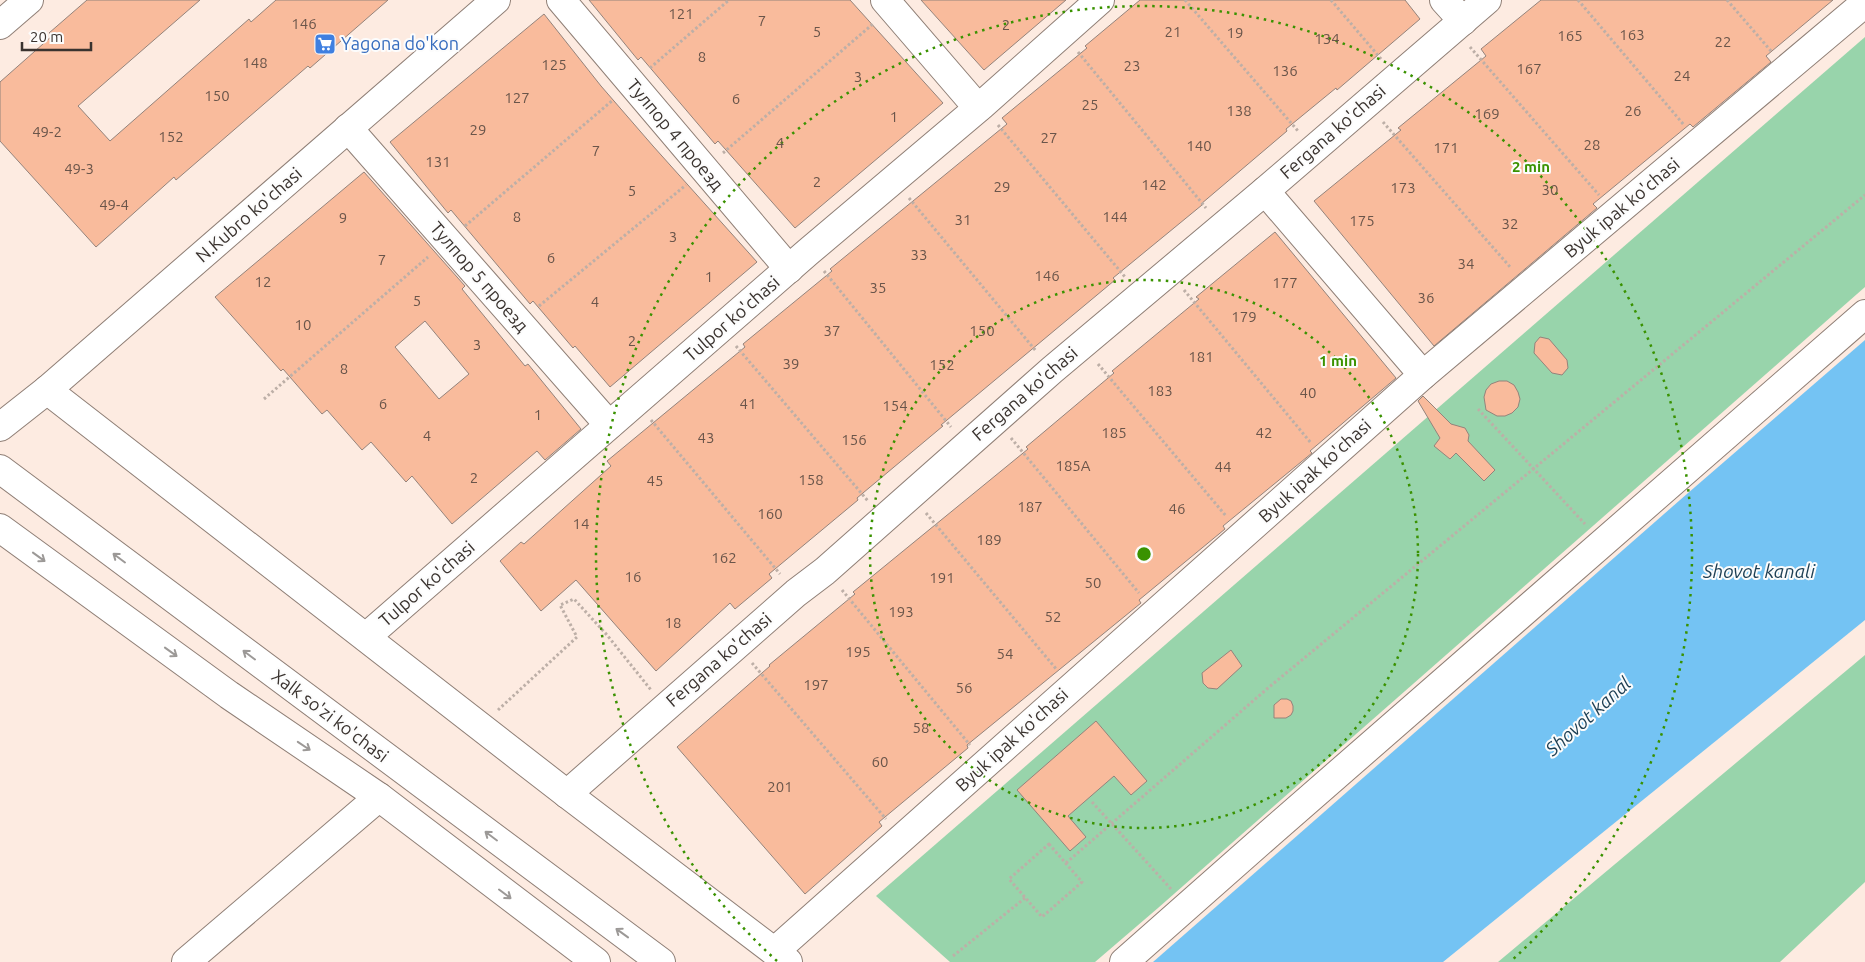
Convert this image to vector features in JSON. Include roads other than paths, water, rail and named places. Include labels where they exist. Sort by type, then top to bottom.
[{"type":"street","points":[[0,25],[29,0]]},
{"type":"street","name":"N.Kubro ko'chasi","points":[[0,427],[47,390],[496,0]]},
{"type":"street","name":"Тулпор 4 проезд","points":[[561,0],[632,84],[799,261]]},
{"type":"street","points":[[886,0],[980,106]]},
{"type":"street","name":"Tulpor ko'chasi","points":[[366,637],[1100,0]]},
{"type":"street","points":[[1444,0],[1458,25]]},
{"type":"street","name":"Fergana ko'chasi","points":[[567,794],[796,594],[825,571],[1052,370],[1266,191],[1366,102],[1487,0]]},
{"type":"street","name":"Byuk ipak ko'chasi","points":[[781,957],[902,838],[1423,375],[1865,3]]},
{"type":"street","name":"Тулпор 5 проезд","points":[[348,128],[609,425]]},
{"type":"street","points":[[1266,191],[1423,375]]},
{"type":"street","points":[[1124,962],[1865,314]]},
{"type":"street","points":[[47,390],[567,794],[781,957]]},
{"type":"street","name":"Xalk so'zi ko'chasi","points":[[0,470],[661,962]]},
{"type":"street","name":"Xalk so'zi ko'chasi","points":[[0,528],[229,694],[379,797],[596,962]]},
{"type":"street","points":[[186,962],[379,797]]},
{"type":"water","name":"Shovot kanali","points":[[1865,340],[1865,620],[1443,962],[1153,962],[1680,500]]},
{"type":"place","name":"Yagona do'kon","points":[[325,44]]},
{"type":"water label","name":"Shovot kanal","points":[[1588,716]]}]
